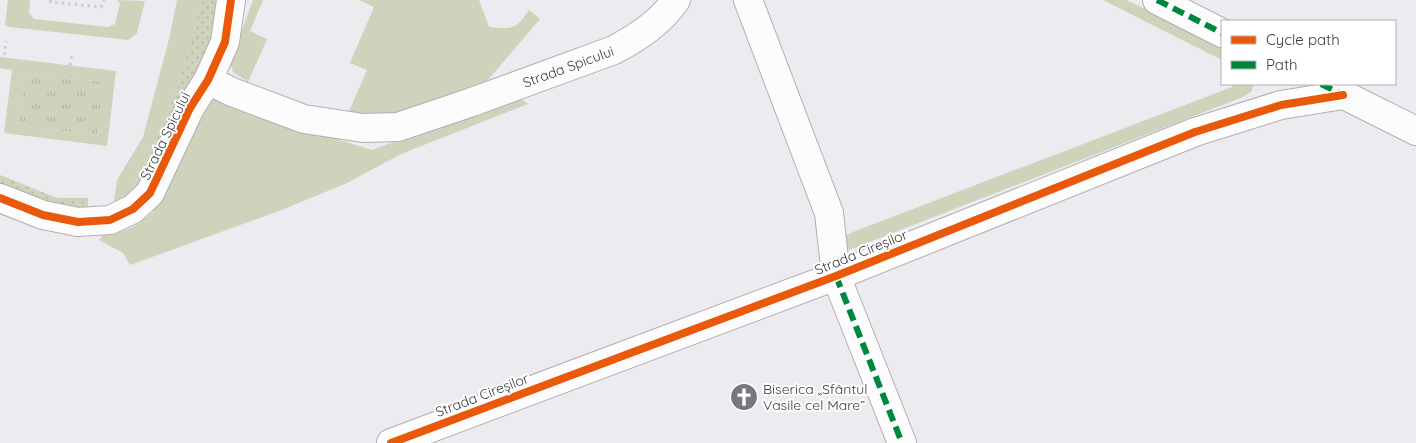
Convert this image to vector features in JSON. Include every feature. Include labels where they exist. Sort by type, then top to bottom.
[{"type":"street","points":[[208,80],[225,42],[231,0]]},
{"type":"street","name":"Strada Spicului","points":[[0,198],[43,215],[78,222],[110,220],[133,209],[150,193],[190,108],[208,80],[232,92],[304,118],[363,128],[398,127],[614,50],[652,26],[676,0]]},
{"type":"street","points":[[748,0],[829,213],[836,276],[902,443]]},
{"type":"street","points":[[1157,0],[1221,32]]},
{"type":"street","points":[[1332,89],[1416,131]]},
{"type":"street","name":"Strada Cireșilor","points":[[391,443],[836,276],[1195,132],[1332,89]]},
{"type":"path","points":[[50,0],[50,2],[101,7],[104,0]]},
{"type":"path","points":[[3,68],[6,41]]},
{"type":"path","points":[[68,78],[72,52]]},
{"type":"green space","points":[[8,0],[30,0],[29,13],[34,19],[108,27],[115,24],[120,3],[117,0],[145,1],[137,33],[128,40],[9,27],[5,25]]},
{"type":"green space","points":[[177,0],[202,0],[179,82],[153,148],[130,192],[114,201],[117,180],[143,137],[169,39]]},
{"type":"green space","points":[[202,0],[223,0],[223,20],[140,191],[113,210],[114,201],[131,191],[153,148],[179,82]]},
{"type":"green space","points":[[253,0],[263,0],[250,31],[267,39],[248,82],[233,72],[230,63]]},
{"type":"green space","points":[[359,0],[479,0],[489,27],[513,27],[517,25],[529,10],[540,19],[481,88],[413,112],[378,116],[349,111],[367,70],[350,63],[374,7]]},
{"type":"green space","points":[[1103,0],[1126,0],[1221,46],[1221,59]]},
{"type":"green space","points":[[0,57],[116,71],[107,146],[4,133],[12,70],[0,68]],"holes":[[[24,73],[104,82],[98,135],[18,126]]]},
{"type":"green space","points":[[24,73],[105,82],[98,135],[18,126]]},
{"type":"green space","points":[[1233,85],[1253,85],[1252,91],[1243,97],[849,250],[845,236],[853,232],[1232,87]]},
{"type":"green space","points":[[517,96],[528,104],[401,154],[347,183],[279,211],[130,265],[123,253],[99,240],[104,234],[131,228],[153,212],[205,102],[219,98],[262,118],[372,150]]},
{"type":"green space","points":[[0,175],[57,198],[88,198],[88,214],[49,207],[0,187]]},
{"type":"marked path","points":[[1157,0],[1221,32]]},
{"type":"marked path","points":[[1323,85],[1341,94]]},
{"type":"marked path","points":[[836,276],[902,443]]},
{"type":"cycle path","points":[[0,198],[43,215],[78,222],[110,220],[133,209],[150,193],[190,108],[208,80],[225,42],[231,0]]},
{"type":"cycle path","points":[[391,443],[836,276],[1195,132],[1281,105],[1343,95]]},
{"type":"place","name":"Biserica „Sfântul Vasile cel Mare”","points":[[744,397]]}]
